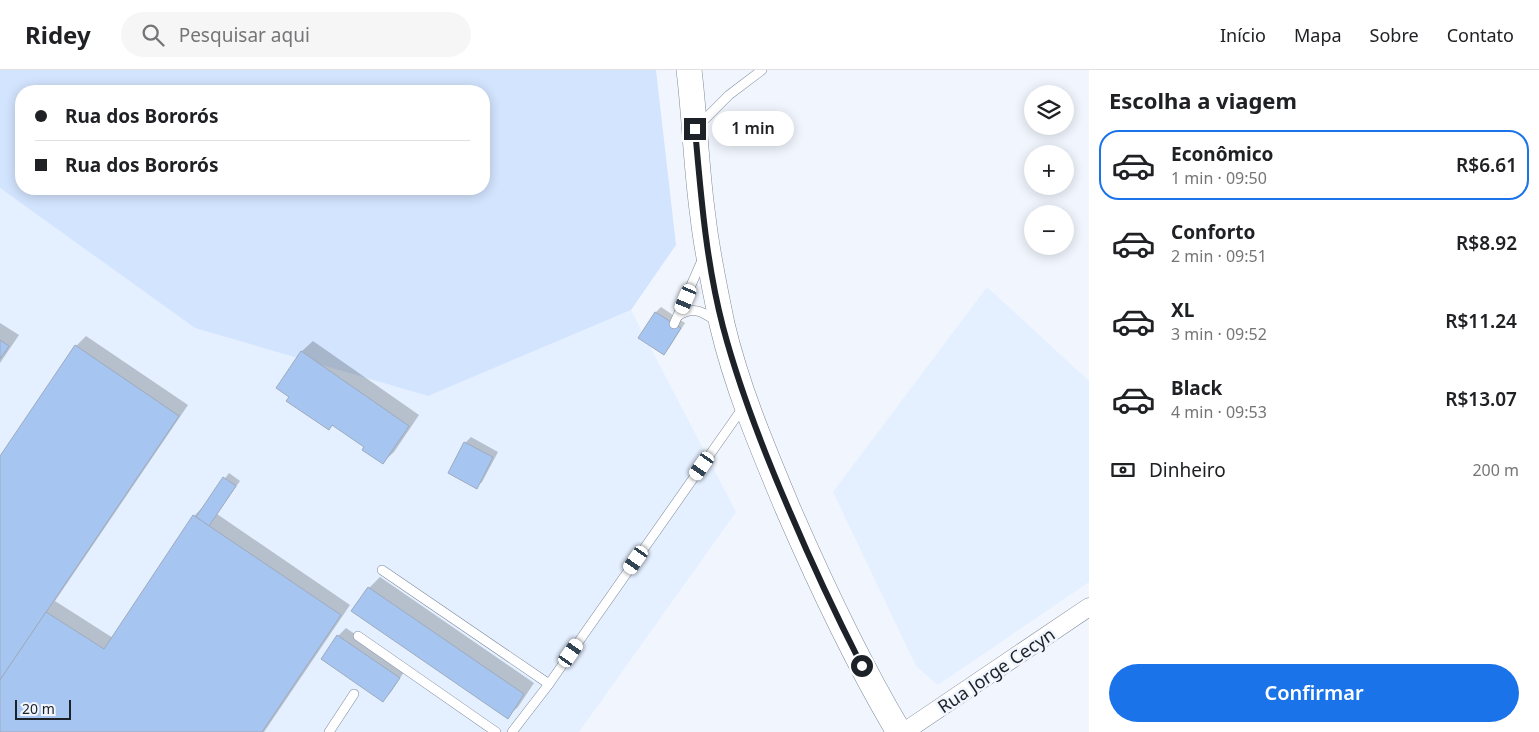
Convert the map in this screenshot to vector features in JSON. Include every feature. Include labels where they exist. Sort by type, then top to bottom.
[{"type":"street","points":[[689,70],[702,216],[707,247],[723,327],[746,404],[811,561],[850,643],[899,732]]},
{"type":"street","name":"Rua Jorge Cecyn","points":[[904,732],[1089,607]]},
{"type":"lane","points":[[695,129],[729,95],[762,70]]},
{"type":"lane","points":[[707,247],[676,320],[686,311],[696,310],[708,315],[723,327]]},
{"type":"lane","points":[[512,732],[549,684],[746,404]]},
{"type":"lane","points":[[382,570],[549,684]]},
{"type":"lane","points":[[358,636],[496,732]]},
{"type":"lane","points":[[329,732],[354,694]]},
{"type":"shaded area","points":[[0,70],[656,70],[676,245],[631,310],[428,396],[195,328],[0,188]]},
{"type":"shaded area","points":[[0,188],[195,328],[428,396],[631,310],[736,512],[579,732],[0,732]]},
{"type":"shaded area","points":[[987,287],[1089,381],[1089,582],[938,685],[916,666],[833,492]]},
{"type":"building","points":[[655,312],[681,328],[664,355],[638,338]]},
{"type":"building","points":[[0,340],[9,346],[0,359]]},
{"type":"building","points":[[75,345],[179,416],[0,680],[0,456]]},
{"type":"building","points":[[301,351],[409,426],[383,464],[362,450],[364,447],[332,425],[329,430],[286,401],[289,397],[276,388]]},
{"type":"building","points":[[464,442],[493,457],[477,489],[448,473]]},
{"type":"building","points":[[223,477],[236,486],[209,526],[196,517]]},
{"type":"building","points":[[193,515],[341,615],[262,732],[0,732],[0,680],[46,612],[104,649]]},
{"type":"building","points":[[368,587],[524,694],[508,719],[351,611]]},
{"type":"building","points":[[337,635],[400,678],[383,702],[321,659]]},
{"type":"route","points":[[695,129],[702,216],[707,247],[723,327],[746,404],[811,561],[862,666]]}]
